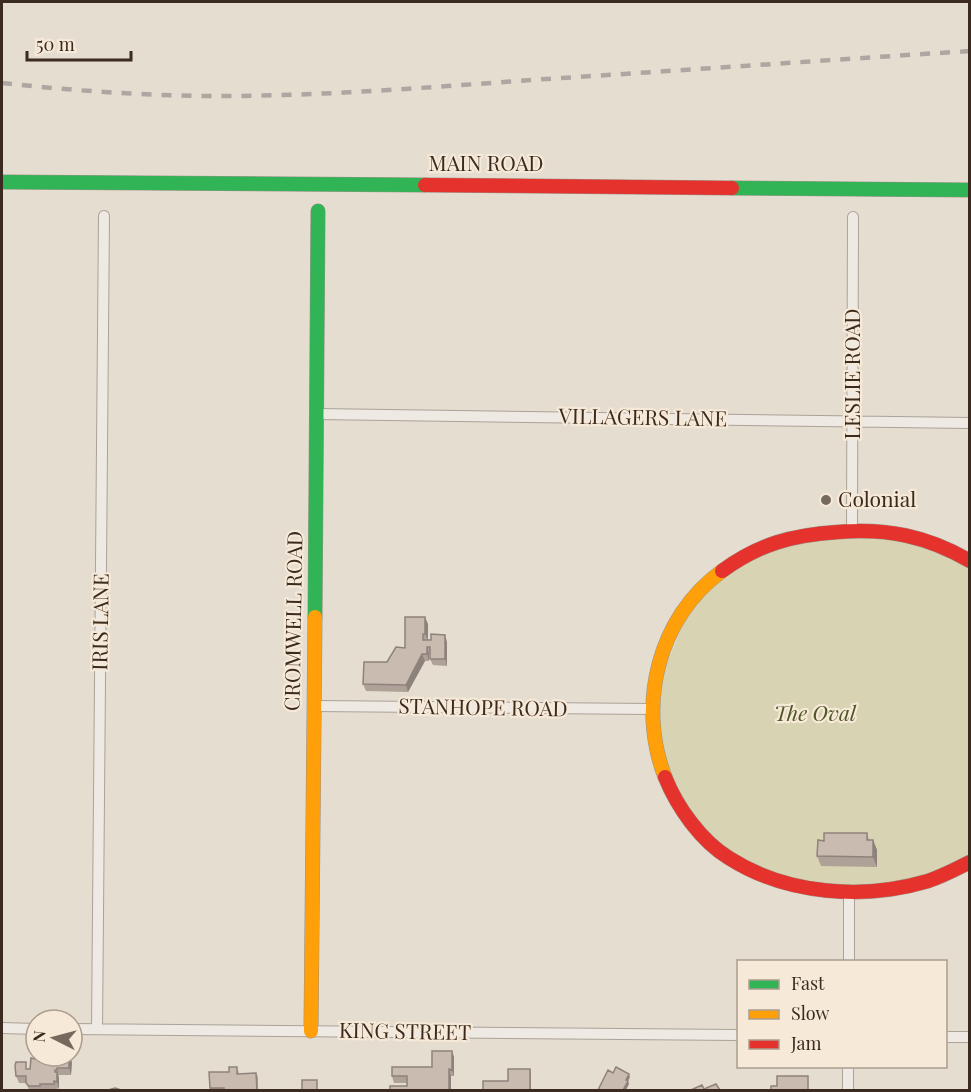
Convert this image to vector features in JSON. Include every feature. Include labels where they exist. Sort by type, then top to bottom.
[{"type":"street","name":"MAIN ROAD","points":[[2,182],[969,189]]},
{"type":"street","name":"CROMWELL ROAD","points":[[311,1031],[318,211]]},
{"type":"street","name":"IRIS LANE","points":[[97,1029],[104,216]]},
{"type":"street","name":"LESLIE ROAD","points":[[852,530],[853,217]]},
{"type":"street","name":"VILLAGERS LANE","points":[[317,414],[969,423]]},
{"type":"street","points":[[969,561],[955,551],[921,539],[898,534],[852,530],[802,534],[767,544],[741,557],[708,581],[677,620],[663,647],[655,679],[652,709],[655,741],[667,782],[680,805],[706,839],[730,860],[768,878],[807,888],[849,891],[884,889],[920,883],[969,862]]},
{"type":"street","name":"STANHOPE ROAD","points":[[314,706],[652,709]]},
{"type":"street","points":[[849,891],[849,960]]},
{"type":"street","points":[[2,1028],[24,1029]]},
{"type":"street","name":"KING STREET","points":[[84,1029],[737,1035]]},
{"type":"street","points":[[947,1037],[969,1037]]},
{"type":"street","points":[[848,1068],[848,1090]]},
{"type":"green space","name":"The Oval","points":[[825,537],[904,539],[969,565],[969,865],[922,884],[817,889],[725,857],[677,793],[663,753],[658,710],[666,665],[684,622],[707,590],[743,561],[777,547]]},
{"type":"building","points":[[405,617],[425,617],[423,640],[431,640],[431,634],[445,635],[445,659],[430,659],[430,647],[427,647],[427,654],[422,654],[406,685],[363,684],[364,662],[387,662],[396,647],[405,648]]},
{"type":"building","points":[[824,833],[867,833],[867,840],[873,840],[873,857],[817,856],[818,840],[824,841]]},
{"type":"building","points":[[432,1051],[452,1051],[449,1090],[390,1090],[390,1086],[407,1086],[407,1076],[392,1076],[392,1067],[432,1067]]},
{"type":"building","points":[[16,1062],[24,1062],[24,1068],[57,1068],[55,1072],[57,1072],[57,1082],[29,1086],[26,1083],[26,1076],[16,1076]]},
{"type":"building","points":[[229,1067],[237,1067],[237,1074],[256,1073],[257,1090],[210,1088],[209,1072],[229,1072]]},
{"type":"building","points":[[616,1067],[629,1074],[623,1090],[598,1090],[608,1070],[613,1073]]},
{"type":"building","points":[[508,1069],[530,1069],[530,1090],[483,1090],[483,1081],[508,1081]]},
{"type":"building","points":[[777,1076],[808,1076],[808,1090],[771,1090],[771,1086],[777,1086]]},
{"type":"building","points":[[302,1080],[317,1080],[317,1090],[302,1090]]},
{"type":"building","points":[[716,1084],[720,1090],[691,1090],[702,1085],[704,1089]]},
{"type":"railway","points":[[2,83],[151,95],[287,95],[970,51]]},
{"type":"traffic: fast","points":[[2,182],[425,185]]},
{"type":"traffic: fast","points":[[732,188],[970,190]]},
{"type":"traffic: fast","points":[[315,617],[318,211]]},
{"type":"traffic: slow","points":[[665,777],[657,749],[653,721],[654,692],[659,664],[668,637],[682,612],[700,590],[722,571]]},
{"type":"traffic: slow","points":[[311,1031],[315,617]]},
{"type":"traffic: jam","points":[[425,185],[732,188]]},
{"type":"traffic: jam","points":[[722,571],[749,554],[777,542],[821,533],[856,531],[890,533],[922,540],[938,545],[970,561]]},
{"type":"traffic: jam","points":[[665,777],[676,800],[691,822],[719,851],[752,870],[801,887],[852,892],[878,891],[928,881],[970,862]]},
{"type":"place","name":"Colonial","points":[[826,500]]}]
